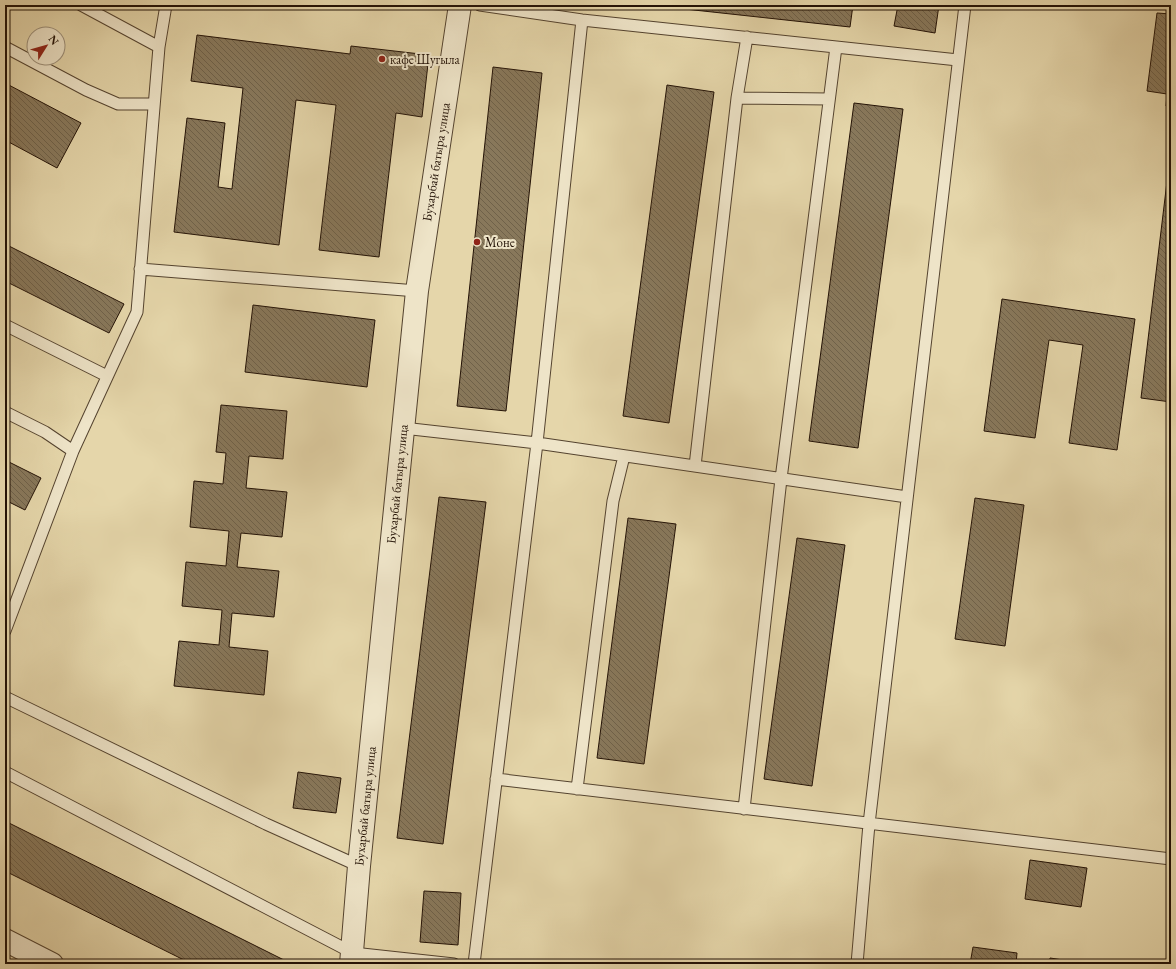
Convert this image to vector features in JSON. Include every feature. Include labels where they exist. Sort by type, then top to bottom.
[{"type":"street","name":"Бухарбай батыра улица","points":[[352,958],[359,866],[417,291],[460,5]]},
{"type":"street","points":[[5,940],[52,964]]},
{"type":"lane","points":[[81,5],[159,47]]},
{"type":"lane","points":[[5,631],[73,451],[137,312],[159,47],[166,5]]},
{"type":"lane","points":[[480,5],[582,20],[958,60]]},
{"type":"lane","points":[[857,964],[869,824],[965,5]]},
{"type":"lane","points":[[474,964],[537,443],[582,20]]},
{"type":"lane","points":[[695,466],[737,98],[747,37]]},
{"type":"lane","points":[[5,47],[86,90],[118,104],[154,104]]},
{"type":"lane","points":[[744,809],[781,479],[836,47]]},
{"type":"lane","points":[[737,98],[829,99]]},
{"type":"lane","points":[[140,269],[417,291]]},
{"type":"lane","points":[[5,325],[107,376]]},
{"type":"lane","points":[[5,412],[45,432],[73,451]]},
{"type":"lane","points":[[403,428],[537,443],[908,497]]},
{"type":"lane","points":[[577,789],[613,501],[624,456]]},
{"type":"lane","points":[[5,697],[266,824],[359,866]]},
{"type":"lane","points":[[5,772],[352,958],[454,964]]},
{"type":"lane","points":[[496,780],[1171,859]]},
{"type":"building","points":[[648,5],[853,5],[850,27]]},
{"type":"building","points":[[898,5],[939,5],[935,33],[894,26]]},
{"type":"building","points":[[1157,13],[1171,14],[1171,106],[1166,106],[1167,94],[1147,91]]},
{"type":"building","points":[[197,35],[350,54],[351,46],[429,55],[422,117],[396,113],[379,257],[319,250],[336,105],[296,100],[279,245],[174,232],[187,118],[225,123],[218,187],[232,189],[243,88],[191,81]]},
{"type":"building","points":[[493,67],[542,73],[506,411],[457,406]]},
{"type":"building","points":[[5,83],[81,123],[57,168],[5,140]]},
{"type":"building","points":[[667,85],[714,92],[669,423],[623,416]]},
{"type":"building","points":[[854,103],[903,109],[858,448],[809,441]]},
{"type":"building","points":[[1171,148],[1171,402],[1141,398]]},
{"type":"building","points":[[5,244],[124,304],[109,333],[5,281]]},
{"type":"building","points":[[1002,299],[1135,319],[1117,450],[1069,443],[1083,345],[1049,340],[1035,438],[984,431]]},
{"type":"building","points":[[253,305],[375,320],[367,387],[245,372]]},
{"type":"building","points":[[221,405],[287,411],[283,459],[249,456],[246,488],[287,492],[282,537],[241,533],[237,567],[279,571],[274,617],[232,613],[229,647],[268,651],[264,695],[174,686],[179,641],[219,645],[222,610],[182,606],[186,562],[226,566],[229,531],[190,527],[194,481],[223,484],[226,453],[216,452]]},
{"type":"building","points":[[5,460],[41,478],[25,510],[5,500]]},
{"type":"building","points":[[439,497],[486,502],[443,844],[397,838]]},
{"type":"building","points":[[975,498],[1024,505],[1005,646],[955,639]]},
{"type":"building","points":[[628,518],[676,524],[644,764],[597,758]]},
{"type":"building","points":[[797,538],[845,545],[812,786],[764,779]]},
{"type":"building","points":[[298,772],[341,778],[336,813],[293,808]]},
{"type":"building","points":[[5,821],[292,964],[192,964],[5,871]]},
{"type":"building","points":[[1030,860],[1087,868],[1081,907],[1025,899]]},
{"type":"building","points":[[424,891],[461,893],[458,945],[420,942]]},
{"type":"building","points":[[973,947],[1017,953],[1016,964],[970,964]]},
{"type":"building","points":[[1050,958],[1090,964],[1049,964]]},
{"type":"place","name":"кафе Шугыла","points":[[382,59]]},
{"type":"place","name":"Моне","points":[[477,242]]}]
